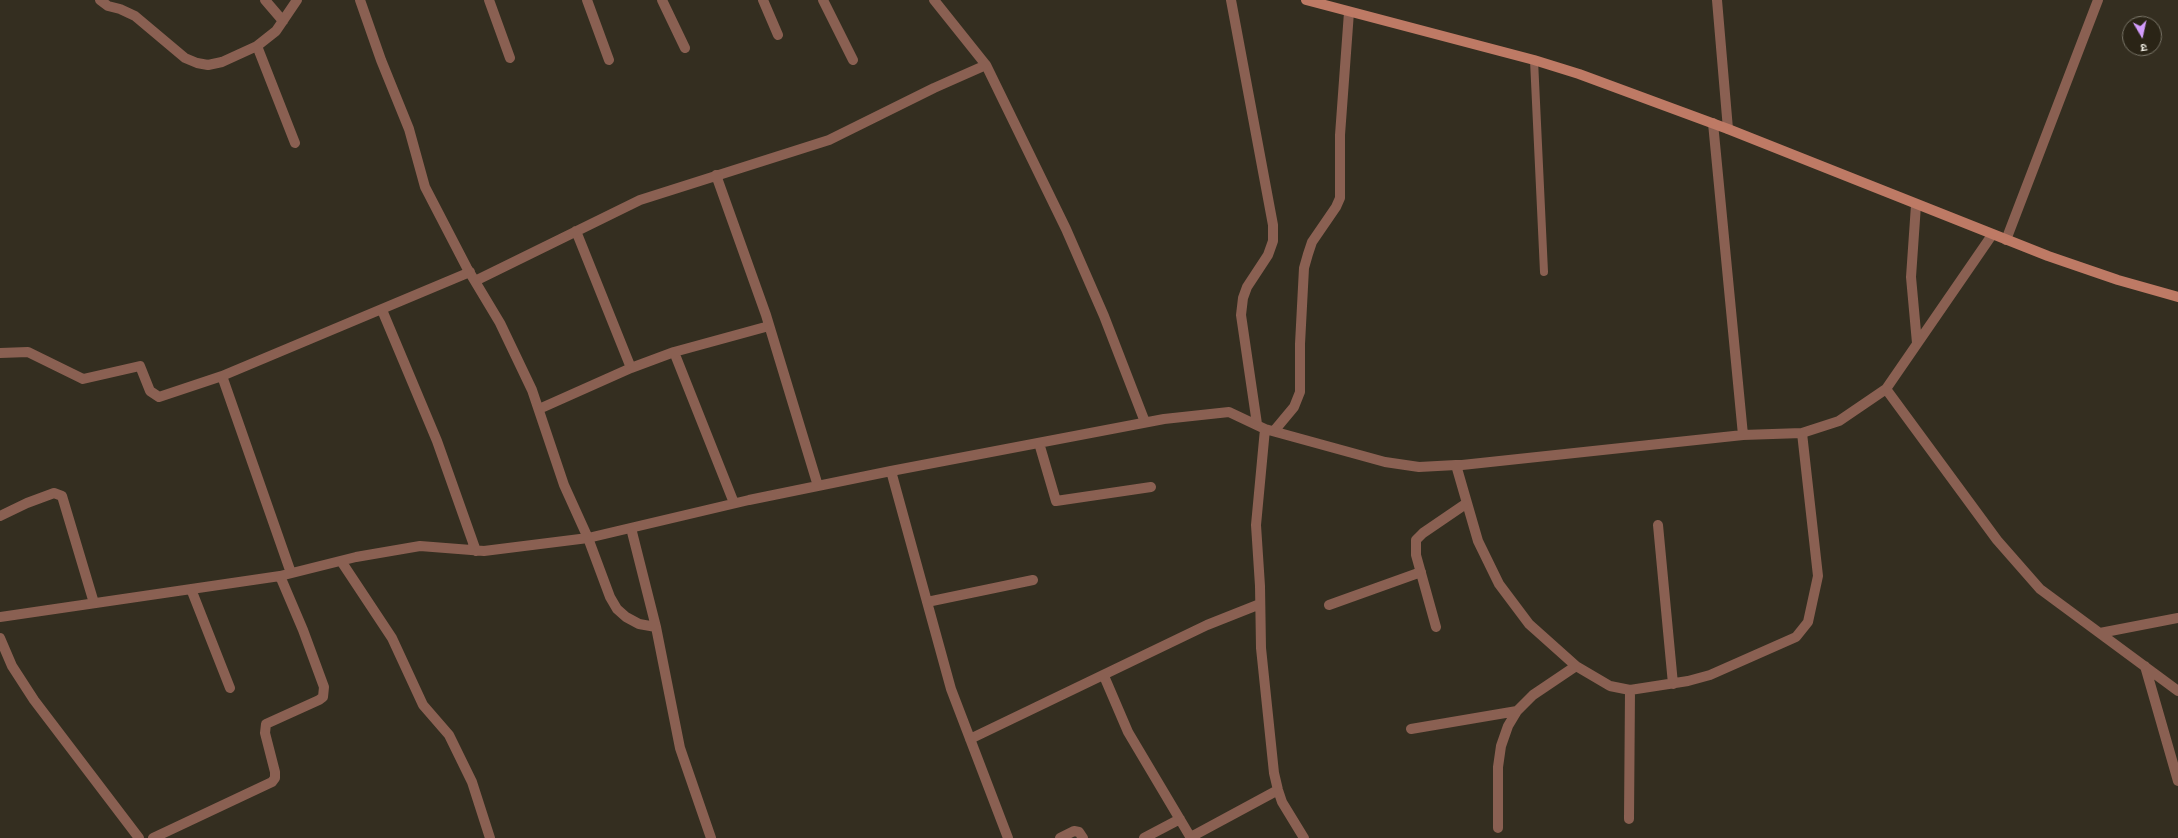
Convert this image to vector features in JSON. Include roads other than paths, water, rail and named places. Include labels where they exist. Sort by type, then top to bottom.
[{"type":"street","points":[[100,0],[108,6],[120,9],[135,16],[186,58],[197,63],[208,65],[222,62],[257,46],[276,31],[297,0]]},
{"type":"street","points":[[265,0],[283,21]]},
{"type":"street","points":[[360,0],[381,60],[409,129],[425,187],[470,272],[500,324],[532,390],[564,485],[588,538],[610,596],[617,609],[639,624],[656,627]]},
{"type":"street","points":[[489,0],[510,58]]},
{"type":"street","points":[[587,0],[609,60]]},
{"type":"street","points":[[662,0],[685,48]]},
{"type":"street","points":[[764,0],[778,35]]},
{"type":"street","points":[[822,0],[853,60]]},
{"type":"street","points":[[934,0],[986,65],[1066,229],[1104,316],[1145,422]]},
{"type":"street","points":[[1231,0],[1273,225],[1273,241],[1268,255],[1247,287],[1242,298],[1241,315],[1266,428],[1256,525],[1261,648],[1274,773],[1282,802],[1304,838]]},
{"type":"street","points":[[1306,0],[1534,60],[1713,123],[1992,235],[2118,280],[2178,296]]},
{"type":"street","points":[[1717,0],[1728,129]]},
{"type":"street","points":[[2006,240],[2098,0]]},
{"type":"street","points":[[1266,428],[1294,407],[1300,392],[1300,344],[1304,268],[1312,242],[1336,207],[1340,198],[1340,135],[1349,12]]},
{"type":"street","points":[[257,46],[295,143]]},
{"type":"street","points":[[475,281],[640,200],[829,140],[934,88],[986,65]]},
{"type":"street","points":[[1713,123],[1743,435]]},
{"type":"street","points":[[716,175],[769,326],[818,486]]},
{"type":"street","points":[[1916,205],[1911,277],[1917,343]]},
{"type":"street","points":[[576,231],[631,368]]},
{"type":"street","points":[[0,617],[280,576],[341,561],[420,546],[484,551],[588,538],[734,503],[891,471],[1145,422],[1229,412],[1266,428],[1385,462],[1419,467],[1456,465],[1743,435],[1802,433],[1839,421],[1886,389],[1992,235]]},
{"type":"street","points":[[0,353],[28,352],[84,379],[140,366],[150,391],[159,396],[222,376],[470,272]]},
{"type":"street","points":[[382,310],[437,441],[476,551]]},
{"type":"street","points":[[539,409],[631,368],[674,352],[769,326]]},
{"type":"street","points":[[674,352],[734,503]]},
{"type":"street","points":[[222,376],[291,573]]},
{"type":"street","points":[[1886,389],[1997,540],[2040,589],[2178,691]]},
{"type":"street","points":[[1456,465],[1478,541],[1499,584],[1529,624],[1576,666],[1610,686],[1630,690],[1673,684],[1710,675],[1796,637],[1808,622],[1818,576],[1802,433]]},
{"type":"street","points":[[1039,442],[1056,501],[1151,487]]},
{"type":"street","points":[[891,471],[951,689],[1008,838]]},
{"type":"street","points":[[0,516],[54,493],[62,496],[94,603]]},
{"type":"street","points":[[1436,627],[1415,549],[1418,537],[1467,503]]},
{"type":"street","points":[[1658,525],[1673,684]]},
{"type":"street","points":[[631,528],[656,627],[680,748],[711,838]]},
{"type":"street","points":[[341,561],[392,638],[423,705],[449,735],[472,782],[490,838]]},
{"type":"street","points":[[1329,605],[1421,572]]},
{"type":"street","points":[[153,838],[272,782],[275,775],[265,733],[266,724],[320,700],[323,697],[324,686],[280,576]]},
{"type":"street","points":[[927,602],[1033,580]]},
{"type":"street","points":[[190,589],[230,688]]},
{"type":"street","points":[[970,739],[1104,676],[1207,625],[1260,604]]},
{"type":"street","points":[[2100,633],[2178,618]]},
{"type":"street","points":[[0,638],[12,666],[34,700],[139,838]]},
{"type":"street","points":[[1498,828],[1498,767],[1501,746],[1508,726],[1517,710],[1533,695],[1576,666]]},
{"type":"street","points":[[2145,666],[2178,781]]},
{"type":"street","points":[[1104,676],[1128,732],[1191,838],[1278,790]]},
{"type":"street","points":[[1629,819],[1630,690]]},
{"type":"street","points":[[1411,729],[1517,710]]},
{"type":"street","points":[[1144,838],[1180,819]]},
{"type":"street","points":[[1060,838],[1074,831],[1079,832],[1083,838]]},
{"type":"lane","points":[[1534,60],[1544,272]]}]
